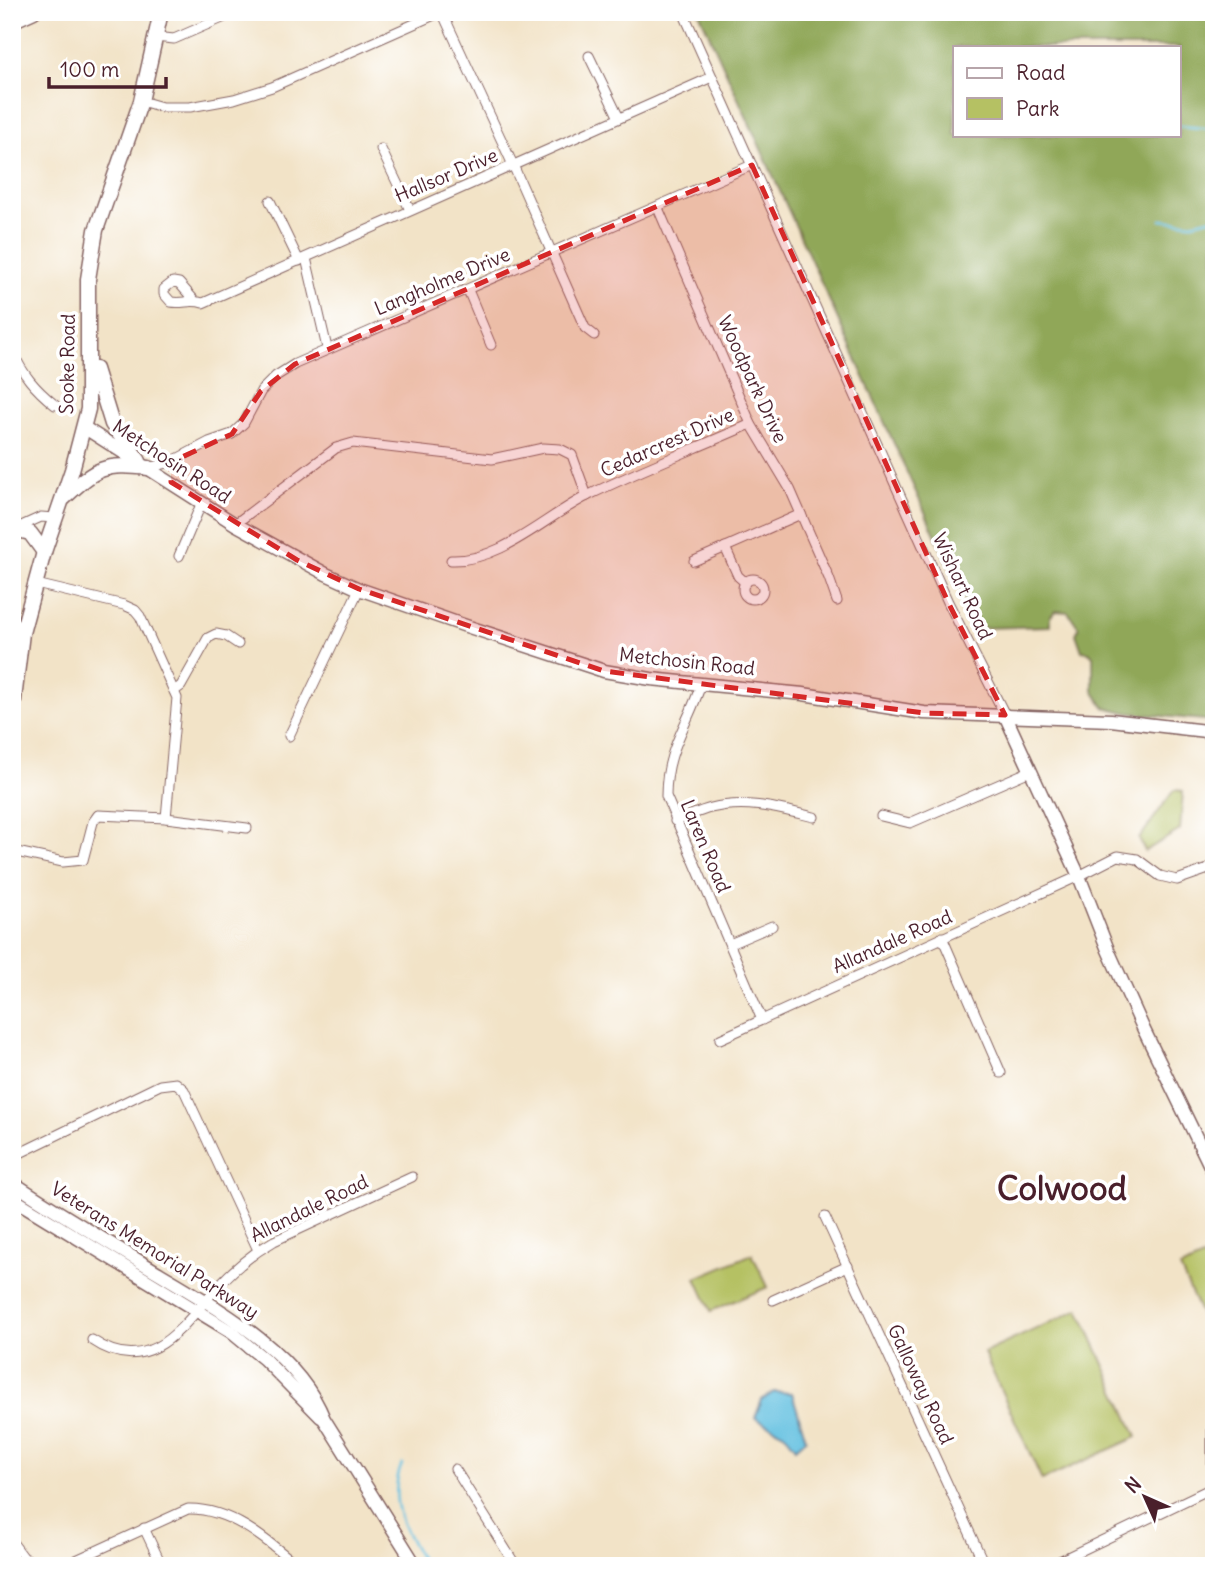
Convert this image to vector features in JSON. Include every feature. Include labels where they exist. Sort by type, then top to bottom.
[{"type":"main road","points":[[12,22],[34,12]]},
{"type":"main road","name":"Sooke Road","points":[[12,716],[22,633],[54,519],[85,428],[89,384],[88,279],[96,230],[141,101],[161,12]]},
{"type":"main road","points":[[88,344],[112,424],[144,465]]},
{"type":"main road","name":"Metchosin Road","points":[[85,428],[235,524],[297,560],[359,589],[604,671],[650,679],[776,691],[924,713],[1111,719],[1214,732]]},
{"type":"main road","points":[[61,501],[94,471],[116,466],[144,465]]},
{"type":"main road","points":[[14,530],[30,533],[44,552]]},
{"type":"main road","name":"Wishart Road","points":[[1005,715],[1079,876],[1123,984],[1214,1174]]},
{"type":"main road","name":"Veterans Memorial Parkway","points":[[12,1182],[201,1306],[248,1345],[324,1419],[416,1566]]},
{"type":"main road","name":"Veterans Memorial Parkway","points":[[12,1198],[201,1306]]},
{"type":"main road","points":[[1214,1425],[1214,1467]]},
{"type":"street","points":[[155,37],[174,39],[236,12]]},
{"type":"street","points":[[141,101],[162,107],[190,107],[234,99],[272,87],[442,12],[585,328],[594,335]]},
{"type":"street","name":"Wishart Road","points":[[683,12],[948,601],[1005,715]]},
{"type":"street","points":[[589,56],[619,118]]},
{"type":"street","name":"Hallsor Drive","points":[[194,300],[203,303],[712,77]]},
{"type":"street","points":[[382,149],[410,210]]},
{"type":"street","name":"Langholme Drive","points":[[144,465],[171,463],[209,442],[232,434],[244,423],[261,391],[276,376],[327,348],[552,254],[752,165]]},
{"type":"street","points":[[270,201],[302,259],[327,348]]},
{"type":"street","points":[[12,207],[15,214],[12,220]]},
{"type":"street","name":"Woodpark Drive","points":[[658,208],[751,424],[790,489],[830,578],[837,601]]},
{"type":"street","points":[[468,290],[491,345]]},
{"type":"street","points":[[12,350],[24,375],[35,389],[55,405]]},
{"type":"street","name":"Cedarcrest Drive","points":[[235,524],[336,448],[353,443],[492,459],[543,448],[560,449],[572,455],[587,496],[751,424]]},
{"type":"street","points":[[171,463],[171,482]]},
{"type":"street","points":[[451,560],[468,561],[502,546],[587,496]]},
{"type":"street","points":[[179,556],[202,502]]},
{"type":"street","points":[[694,561],[801,514]]},
{"type":"street","points":[[14,530],[41,517],[54,519]]},
{"type":"street","points":[[726,547],[738,576],[746,583]]},
{"type":"street","points":[[36,584],[135,610],[140,616],[174,691],[177,706],[166,818]]},
{"type":"street","points":[[289,736],[359,589]]},
{"type":"street","points":[[174,691],[181,686],[208,638],[216,634],[226,636],[238,644]]},
{"type":"street","name":"Laren Road","points":[[701,684],[672,751],[666,775],[666,796],[762,1020]]},
{"type":"street","points":[[881,816],[910,823],[1030,771]]},
{"type":"street","points":[[675,821],[711,808],[738,804],[762,804],[814,817]]},
{"type":"street","points":[[12,851],[63,862],[83,860],[93,821],[98,815],[166,818],[247,828]]},
{"type":"street","name":"Allandale Road","points":[[720,1038],[1118,856],[1137,859],[1160,876],[1177,880],[1214,867]]},
{"type":"street","points":[[730,944],[772,926]]},
{"type":"street","points":[[942,937],[1001,1073]]},
{"type":"street","points":[[18,1154],[160,1085],[176,1083],[184,1090],[258,1250]]},
{"type":"street","name":"Allandale Road","points":[[92,1340],[111,1351],[137,1353],[153,1350],[175,1336],[232,1272],[258,1250],[412,1177]]},
{"type":"street","name":"Galloway Road","points":[[825,1217],[985,1566]]},
{"type":"street","points":[[773,1300],[848,1266]]},
{"type":"street","points":[[454,1469],[516,1566]]},
{"type":"street","points":[[1049,1566],[1214,1487]]},
{"type":"street","points":[[63,1566],[188,1509],[202,1508],[240,1523],[268,1541],[298,1566]]},
{"type":"street","points":[[144,1528],[162,1566]]},
{"type":"street","points":[[12,1542],[28,1562],[13,1566]]},
{"type":"highlighted area","points":[[752,165],[948,602],[1005,715],[924,713],[604,671],[359,589],[297,560],[171,482],[171,462],[232,434],[261,391],[295,364]]},
{"type":"green space","points":[[699,12],[1214,12],[1214,721],[1129,713],[1104,707],[1093,691],[1093,656],[1082,651],[1076,634],[1079,628],[1068,612],[1055,611],[1050,617],[1050,626],[981,628],[962,594]]},
{"type":"green space","points":[[1174,790],[1183,791],[1180,830],[1145,851],[1139,839]]},
{"type":"green space","points":[[752,1254],[768,1287],[711,1311],[696,1278]]},
{"type":"green space","points":[[1205,1257],[1214,1260],[1214,1317],[1204,1321],[1180,1268]]},
{"type":"green space","points":[[1079,1309],[1137,1437],[1042,1480],[984,1353]]},
{"type":"water","points":[[774,1392],[792,1393],[806,1439],[796,1448],[784,1433],[755,1418],[762,1400]]},
{"type":"waterway","points":[[1180,126],[1214,129]]},
{"type":"waterway","points":[[1161,220],[1192,223],[1214,218]]},
{"type":"waterway","points":[[402,1464],[396,1491],[397,1504],[405,1529],[425,1566]]},
{"type":"district","name":"Colwood","points":[[1062,1188]]}]
